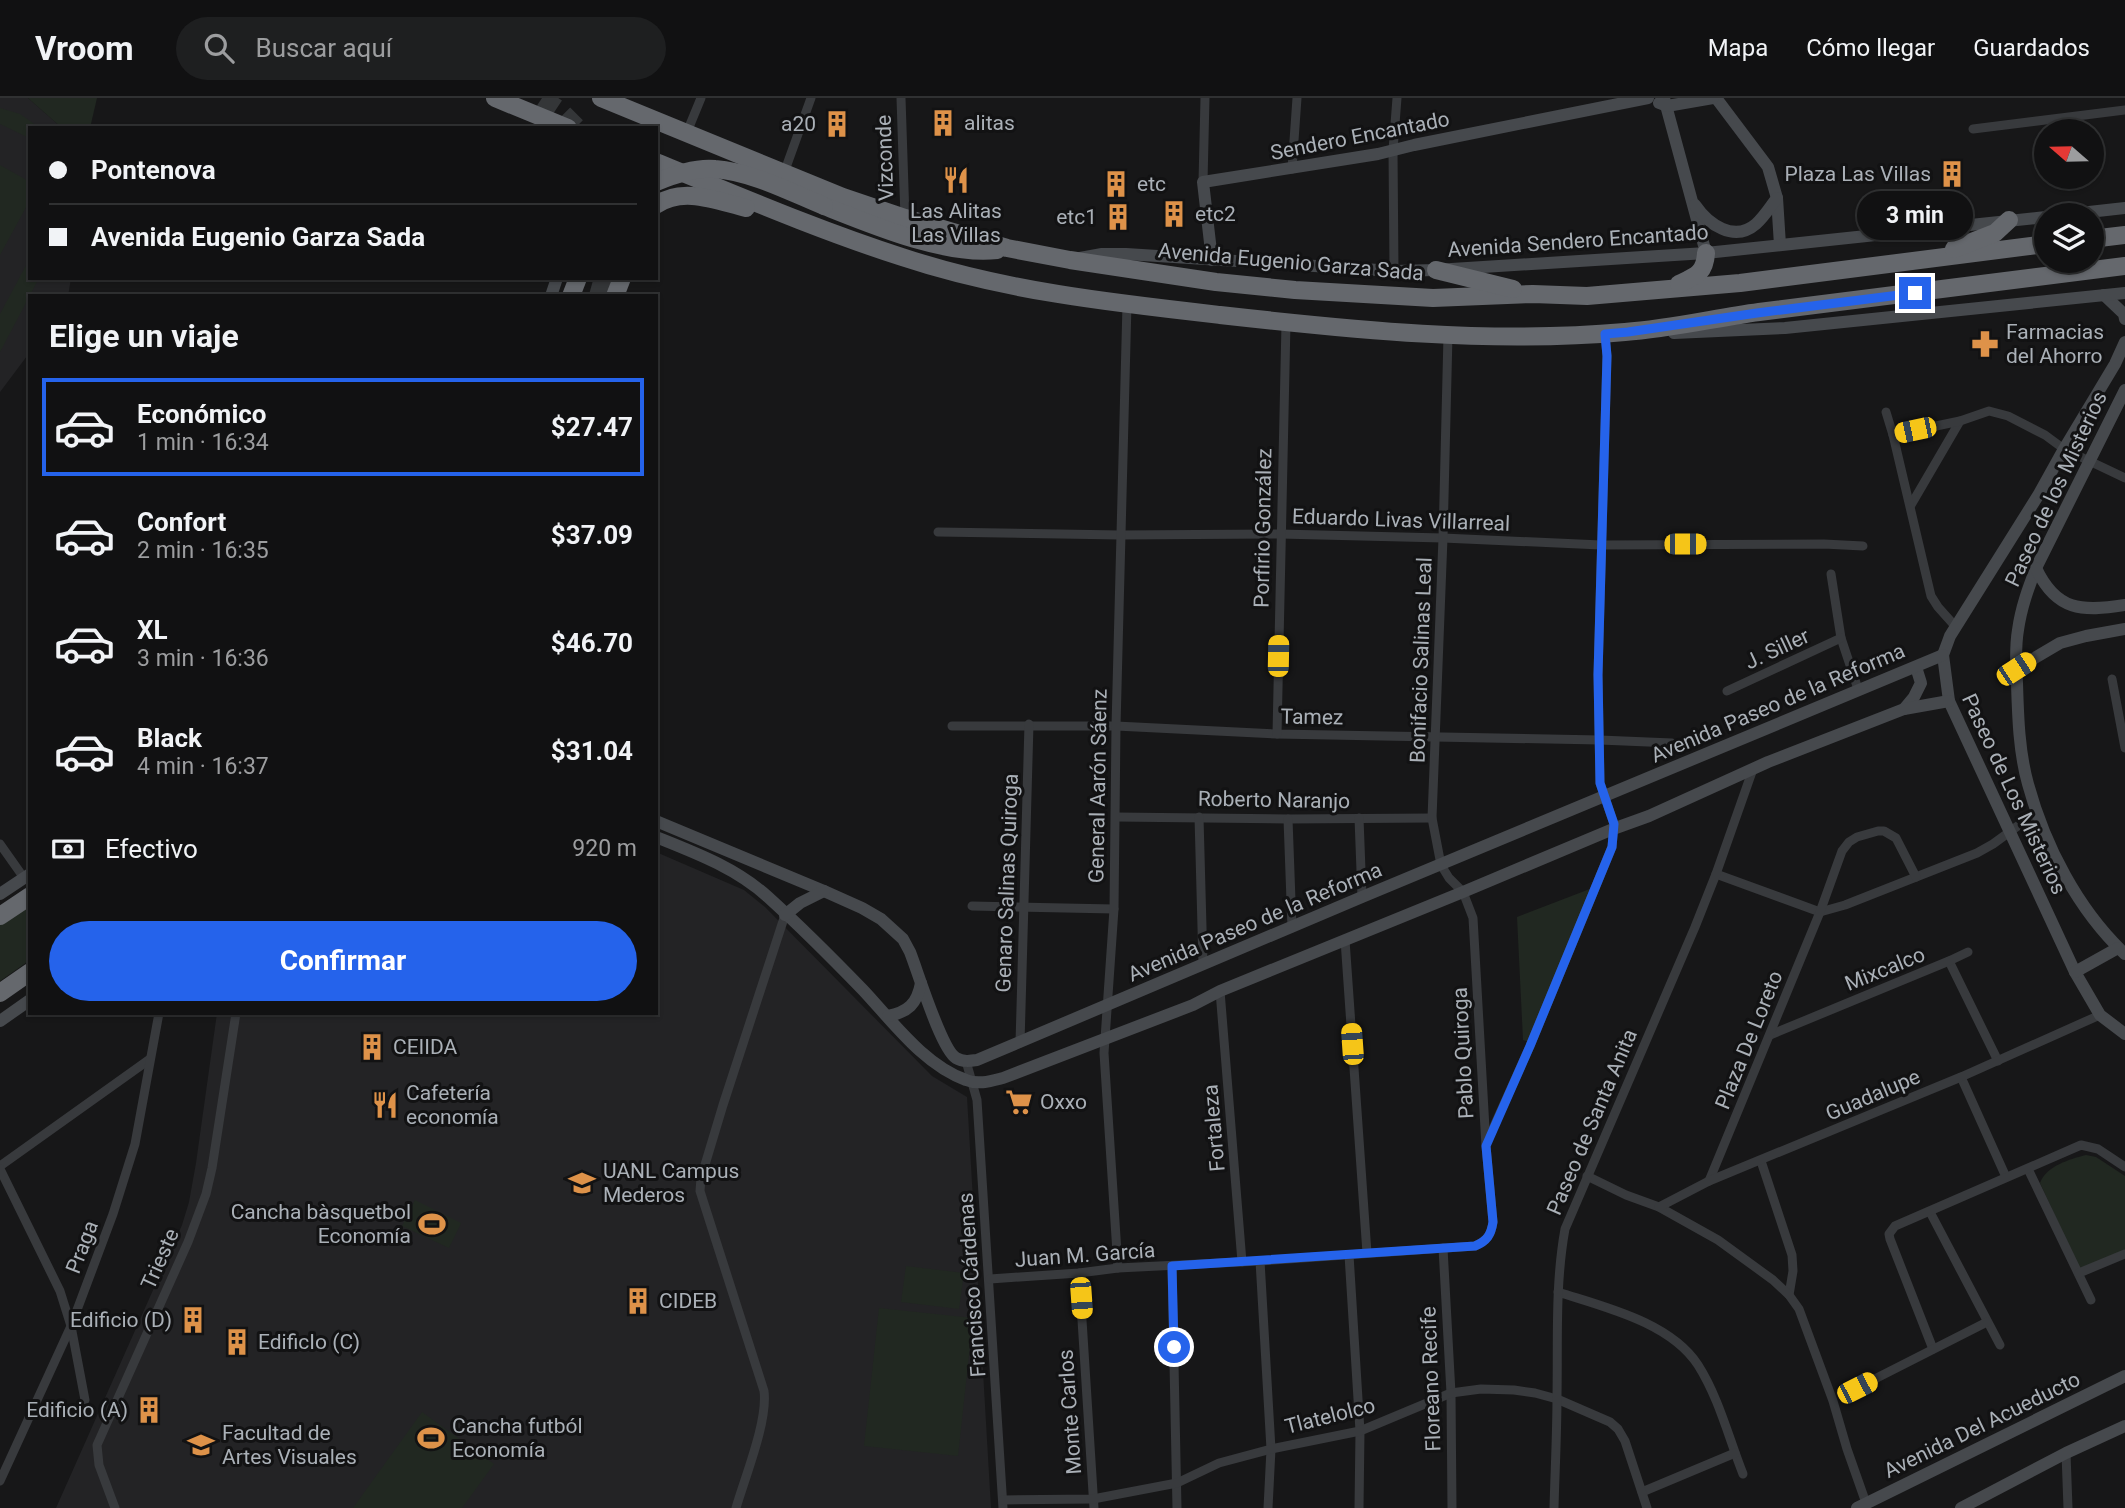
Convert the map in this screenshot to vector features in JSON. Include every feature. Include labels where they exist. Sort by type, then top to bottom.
[{"type":"highway","points":[[495,98],[563,126]]},
{"type":"highway","name":"Avenida Eugenio Garza Sada","points":[[604,99],[843,197],[905,218],[1007,248],[1216,282],[1295,290],[1433,298],[1533,294],[1587,296],[1740,283],[2034,245]]},
{"type":"highway","points":[[527,112],[542,126]]},
{"type":"highway","points":[[658,163],[804,222],[904,258],[963,275],[1127,304],[1355,330],[1448,335],[1605,334],[2125,266]]},
{"type":"highway","points":[[658,181],[690,171],[714,169],[765,182],[862,221],[941,245],[987,251],[1007,248]]},
{"type":"highway","points":[[658,204],[674,196],[690,195],[804,222]]},
{"type":"highway","points":[[1916,260],[1950,251],[1995,233],[2009,220]]},
{"type":"highway","points":[[2104,237],[2125,235]]},
{"type":"highway","points":[[1670,287],[1699,273],[1705,264],[1706,253]]},
{"type":"highway","points":[[1436,270],[1533,294]]},
{"type":"highway","points":[[0,916],[28,897]]},
{"type":"highway","points":[[0,993],[28,973]]},
{"type":"street","points":[[687,132],[701,98]]},
{"type":"street","points":[[784,173],[811,98]]},
{"type":"street","name":"Vizconde","points":[[901,98],[905,218]]},
{"type":"street","points":[[1205,98],[1203,182],[1212,260]]},
{"type":"street","points":[[1292,169],[1297,98]]},
{"type":"street","points":[[1394,271],[1393,150],[1396,98]]},
{"type":"street","name":"Sendero Encantado","points":[[1203,182],[1378,154],[1648,98],[1665,102]]},
{"type":"street","points":[[1706,253],[1665,102],[1715,98],[1768,167],[1777,198],[1780,244]]},
{"type":"street","points":[[1973,129],[2125,110]]},
{"type":"street","points":[[1691,199],[1703,216],[1713,224],[1735,232],[1755,225],[1777,198]]},
{"type":"street","points":[[2104,210],[2125,208]]},
{"type":"street","name":"Avenida Sendero Encantado","points":[[1070,260],[1102,254],[1126,254],[1394,271],[1436,270],[1706,253],[2034,218]]},
{"type":"street","points":[[1628,332],[1698,333],[1785,328],[2125,293]]},
{"type":"street","points":[[2104,295],[2124,314],[2125,319]]},
{"type":"street","name":"General Aarón Sáenz","points":[[1118,1268],[1104,1040],[1114,909],[1127,304]]},
{"type":"street","name":"Porfirio González","points":[[1277,734],[1286,323]]},
{"type":"street","points":[[1486,1146],[1612,847],[1614,824],[1600,783],[1598,675],[1607,356],[1605,334]]},
{"type":"street","name":"Bonifacio Salinas Leal","points":[[1448,335],[1432,818],[1441,865],[1463,892]]},
{"type":"street","name":"Paseo de Los Misterios","points":[[2125,342],[2115,365],[2039,494],[1955,626],[1943,655],[1949,701],[2075,972],[2100,1015],[2125,1034]]},
{"type":"street","name":"Paseo de los Misterios","points":[[2122,951],[2073,889],[2037,812],[2027,782],[2022,753],[2016,669],[2018,631],[2024,599],[2036,568],[2125,390]]},
{"type":"street","points":[[1893,435],[1960,421],[1989,411],[2008,416],[2045,435],[2064,449],[2125,478]]},
{"type":"street","points":[[1886,412],[1911,505],[1931,596],[1955,626]]},
{"type":"street","points":[[1911,505],[1960,421]]},
{"type":"street","name":"Eduardo Livas Villarreal","points":[[938,531],[1121,535],[1280,534],[1601,545],[1824,544],[1863,547]]},
{"type":"street","points":[[2036,568],[2053,596],[2067,604],[2097,610],[2125,605]]},
{"type":"street","points":[[1831,574],[1841,638],[1858,689]]},
{"type":"street","points":[[2016,669],[2060,643],[2125,629]]},
{"type":"street","name":"J. Siller","points":[[1727,691],[1841,638]]},
{"type":"street","name":"Avenida Paseo de la Reforma","points":[[966,1061],[987,1058],[1108,1004],[1943,655]]},
{"type":"street","points":[[1904,709],[1921,683],[1916,667]]},
{"type":"street","points":[[2112,679],[2125,748]]},
{"type":"street","points":[[658,838],[723,865],[748,881],[826,953],[923,1052],[947,1071],[974,1082],[1003,1079],[1193,1005],[1220,991],[1649,816],[1753,769],[1904,709],[1949,701]]},
{"type":"street","name":"Genaro Salinas Quiroga","points":[[1020,1043],[1029,724]]},
{"type":"street","name":"Tamez","points":[[952,726],[1116,726],[1277,734],[1672,743]]},
{"type":"street","name":"Paseo de Santa Anita","points":[[1554,1508],[1558,1292],[1565,1229],[1716,874],[1753,769]]},
{"type":"street","points":[[1716,874],[1820,912],[1845,905],[1978,853],[2037,812]]},
{"type":"street","name":"Roberto Naranjo","points":[[1116,817],[1432,818]]},
{"type":"street","points":[[1199,817],[1203,964]]},
{"type":"street","points":[[1359,818],[1362,897]]},
{"type":"street","points":[[1288,819],[1292,928]]},
{"type":"street","points":[[658,822],[824,891],[881,919],[903,939],[910,952],[943,1040],[952,1055],[966,1061]]},
{"type":"street","name":"Plaza De Loreto","points":[[1709,1181],[1820,912],[1838,860],[1849,842],[1878,831],[1891,834],[1896,838],[1916,877]]},
{"type":"street","points":[[0,844],[27,876],[0,894]]},
{"type":"street","points":[[736,1508],[762,1421],[765,1399],[700,1191],[701,1178],[785,915],[800,903],[824,891]]},
{"type":"street","name":"Pablo Quiroga","points":[[1463,892],[1473,918],[1493,1222],[1487,1239],[1475,1246]]},
{"type":"street","points":[[972,906],[1114,909]]},
{"type":"street","points":[[1345,940],[1367,1253]]},
{"type":"street","points":[[1949,961],[1968,951]]},
{"type":"street","points":[[2075,972],[2122,951]]},
{"type":"street","name":"Mixcalco","points":[[1770,1035],[1949,961],[1998,1061]]},
{"type":"street","points":[[888,1016],[910,1009],[919,994],[922,982]]},
{"type":"street","name":"Fortaleza","points":[[1220,991],[1242,1262]]},
{"type":"street","points":[[0,1021],[28,1001]]},
{"type":"street","name":"Praga","points":[[0,1480],[71,1326],[113,1214],[135,1144],[159,1015]]},
{"type":"street","name":"Trieste","points":[[115,1508],[99,1465],[97,1445],[188,1242],[206,1194],[236,1015]]},
{"type":"street","name":"Guadalupe","points":[[1659,1207],[1709,1181],[1961,1077],[2100,1015]]},
{"type":"street","points":[[85,1400],[71,1326],[60,1291],[0,1168],[150,1059]]},
{"type":"street","name":"Francisco Cárdenas","points":[[966,1061],[977,1100],[1003,1504]]},
{"type":"street","points":[[1961,1077],[2006,1177]]},
{"type":"street","points":[[1934,1349],[1889,1239],[1895,1226],[2081,1145],[2098,1149],[2125,1167]]},
{"type":"street","points":[[1761,1161],[1792,1255],[1793,1271],[1789,1295]]},
{"type":"street","points":[[2028,1169],[2091,1300]]},
{"type":"street","points":[[1587,1176],[1659,1207],[1717,1240],[1773,1280],[1789,1295],[1799,1309],[1833,1401],[1861,1506]]},
{"type":"street","points":[[1930,1212],[2000,1345]]},
{"type":"street","name":"Juan M. García","points":[[990,1279],[1118,1268],[1475,1246]]},
{"type":"street","name":"Floreano Recife","points":[[1444,1248],[1451,1393],[1452,1508]]},
{"type":"street","points":[[2079,1273],[2125,1254]]},
{"type":"street","points":[[1349,1255],[1360,1431],[1359,1508]]},
{"type":"street","points":[[1260,1261],[1271,1449],[1268,1508]]},
{"type":"street","points":[[1172,1266],[1177,1508]]},
{"type":"street","name":"Monte Carlos","points":[[1079,1273],[1094,1504]]},
{"type":"street","points":[[1558,1292],[1621,1312],[1679,1344],[1697,1364],[1713,1395],[1743,1474]]},
{"type":"street","points":[[1857,1388],[1987,1322]]},
{"type":"street","name":"Avenida Del Acueducto","points":[[1861,1506],[2125,1376]]},
{"type":"street","name":"Tlatelolco","points":[[1003,1504],[1094,1504],[1177,1483],[1219,1463],[1271,1449],[1360,1431],[1451,1393],[1481,1389],[1514,1390],[1558,1399],[1595,1415],[1618,1429],[1625,1441],[1647,1508]]},
{"type":"street","points":[[1961,1508],[1975,1505],[2066,1453],[2125,1426]]},
{"type":"street","points":[[1642,1492],[1735,1453]]},
{"type":"street","points":[[2066,1453],[2068,1508]]},
{"type":"shaded area","points":[[0,98],[28,98],[60,126],[28,126],[28,280],[71,280],[68,294],[28,294],[28,355],[0,392]]},
{"type":"shaded area","points":[[28,98],[97,98],[90,126],[60,126]]},
{"type":"shaded area","points":[[0,108],[20,114],[37,126],[28,126],[28,138],[0,124]]},
{"type":"shaded area","points":[[0,165],[28,181],[28,204],[0,255]]},
{"type":"shaded area","points":[[28,262],[28,280],[38,280],[28,294],[28,299],[0,352],[0,314]]},
{"type":"shaded area","name":"UANL Campus Mederos","points":[[658,853],[744,890],[765,907],[932,1076],[967,1097],[991,1508],[56,1508],[182,1225],[196,1163],[217,1015],[658,1015]]},
{"type":"shaded area","points":[[1595,887],[1529,1042],[1523,1040],[1517,917]]},
{"type":"shaded area","points":[[28,904],[28,961],[0,981],[0,922]]},
{"type":"shaded area","points":[[2086,1155],[2096,1157],[2125,1176],[2125,1253],[2080,1270],[2040,1183],[2053,1168]]},
{"type":"shaded area","name":"Cancha bàsquetbol Economía","points":[[415,1200],[461,1223],[449,1248],[402,1226]]},
{"type":"shaded area","points":[[906,1266],[964,1273],[959,1309],[901,1302]]},
{"type":"shaded area","points":[[879,1308],[973,1318],[958,1456],[864,1446]]},
{"type":"shaded area","name":"Cancha futból Economía","points":[[422,1412],[494,1464],[462,1508],[353,1508]]},
{"type":"tunnel","points":[[542,98],[560,110],[576,126]]},
{"type":"tunnel","points":[[599,294],[602,280]]},
{"type":"place","name":"alitas","points":[[943,123]]},
{"type":"place","name":"a20","points":[[837,124]]},
{"type":"place","name":"Plaza Las Villas","points":[[1952,174]]},
{"type":"place","name":"Las Alitas Las Villas","points":[[956,180]]},
{"type":"place","name":"etc","points":[[1116,184]]},
{"type":"place","name":"etc2","points":[[1174,214]]},
{"type":"place","name":"etc1","points":[[1118,217]]},
{"type":"place","name":"Farmacias del Ahorro","points":[[1985,344]]},
{"type":"place","name":"CEIIDA","points":[[372,1047]]},
{"type":"place","name":"Oxxo","points":[[1019,1102]]},
{"type":"place","name":"Cafetería economía","points":[[385,1105]]},
{"type":"place","name":"UANL Campus Mederos","points":[[582,1183]]},
{"type":"place","name":"Cancha bàsquetbol Economía","points":[[432,1224]]},
{"type":"place","name":"CIDEB","points":[[638,1301]]},
{"type":"place","name":"Edificio (D)","points":[[193,1320]]},
{"type":"place","name":"EdificIo (C)","points":[[237,1342]]},
{"type":"place","name":"Edificio (A)","points":[[149,1410]]},
{"type":"place","name":"Cancha futból Economía","points":[[431,1438]]},
{"type":"place","name":"Facultad de Artes Visuales","points":[[201,1445]]},
{"type":"route","points":[[1174,1347],[1172,1266],[1475,1246],[1487,1239],[1492,1231],[1486,1146],[1612,847],[1614,824],[1600,783],[1598,675],[1607,356],[1605,334],[1915,293]]}]
